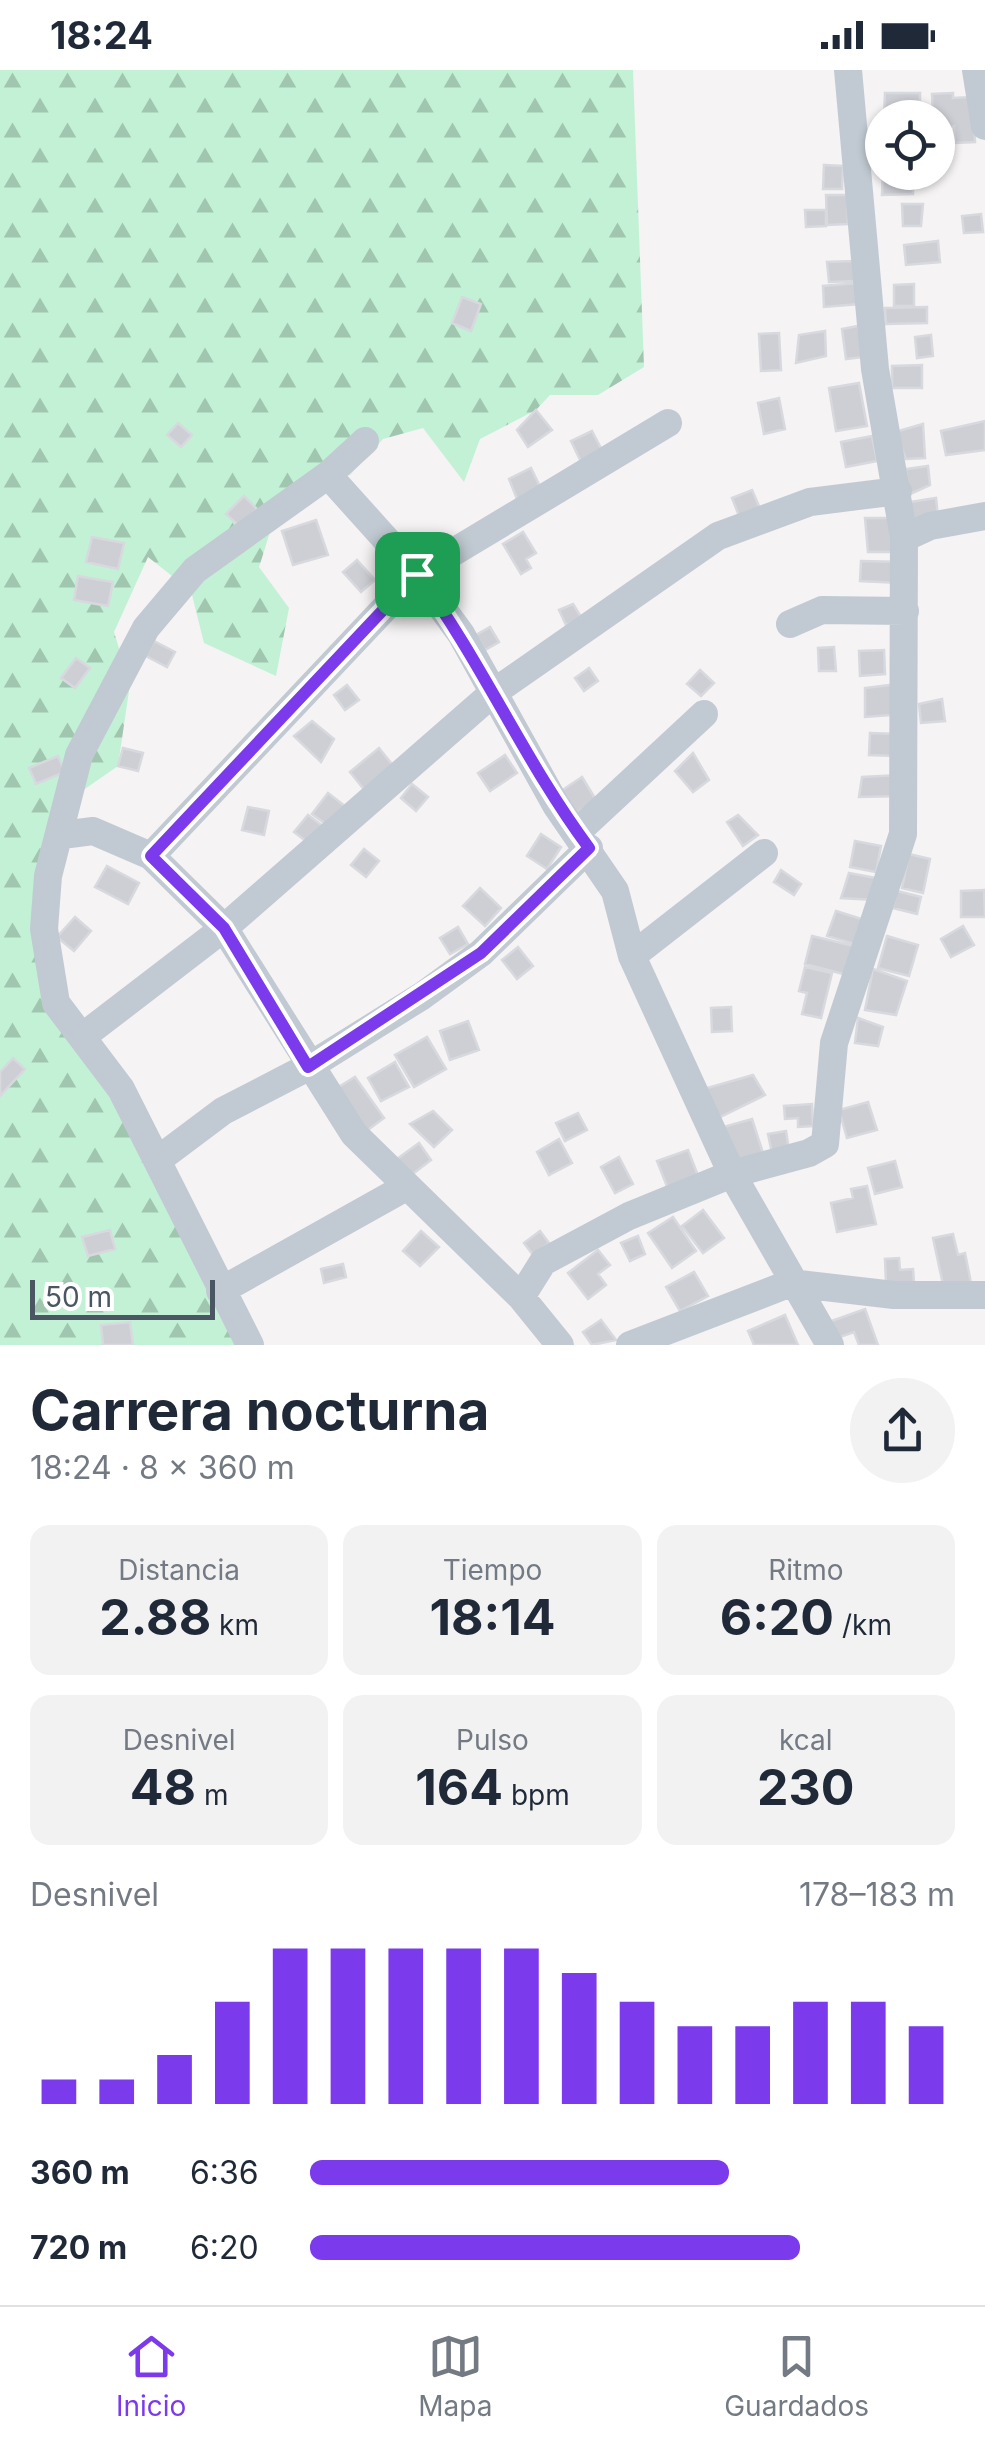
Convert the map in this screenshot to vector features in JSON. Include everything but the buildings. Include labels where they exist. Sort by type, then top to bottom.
[{"type":"street","points":[[520,1297],[543,1262],[629,1216],[732,1174],[809,1153],[824,1144],[834,1043],[903,834],[904,538],[875,370],[848,70]]},
{"type":"street","points":[[976,70],[985,126]]},
{"type":"street","points":[[151,856],[417,574],[668,423]]},
{"type":"street","points":[[250,1345],[121,1089],[56,1004],[44,929],[48,876],[62,835],[79,756],[146,628],[195,570],[328,476],[365,442]]},
{"type":"street","points":[[328,476],[417,574],[462,634],[556,804],[615,891],[632,956],[732,1174],[830,1345]]},
{"type":"street","points":[[82,1036],[224,928],[493,693],[718,536],[810,502],[898,490]]},
{"type":"street","points":[[904,538],[930,526],[985,516]]},
{"type":"street","points":[[790,624],[822,610],[905,611]]},
{"type":"street","points":[[159,1159],[223,1111],[308,1067],[481,953],[704,714]]},
{"type":"street","points":[[62,835],[93,831],[151,856],[224,928],[308,1067],[354,1134],[520,1297],[560,1345]]},
{"type":"street","points":[[632,956],[764,853]]},
{"type":"street","points":[[220,1291],[406,1187]]},
{"type":"street","points":[[630,1345],[791,1282],[894,1295],[985,1295]]},
{"type":"green space","points":[[0,70],[633,70],[644,367],[598,395],[550,395],[536,410],[480,439],[464,482],[423,428],[383,439],[350,475],[307,481],[294,488],[277,510],[259,567],[289,608],[276,676],[204,643],[191,591],[148,557],[114,632],[130,684],[118,766],[82,791],[57,836],[46,1004],[117,1093],[240,1345],[0,1345]]},
{"type":"route","points":[[417,574],[462,634],[556,804],[589,848],[481,953],[422,996],[308,1067],[224,928],[151,856],[417,574]]}]
